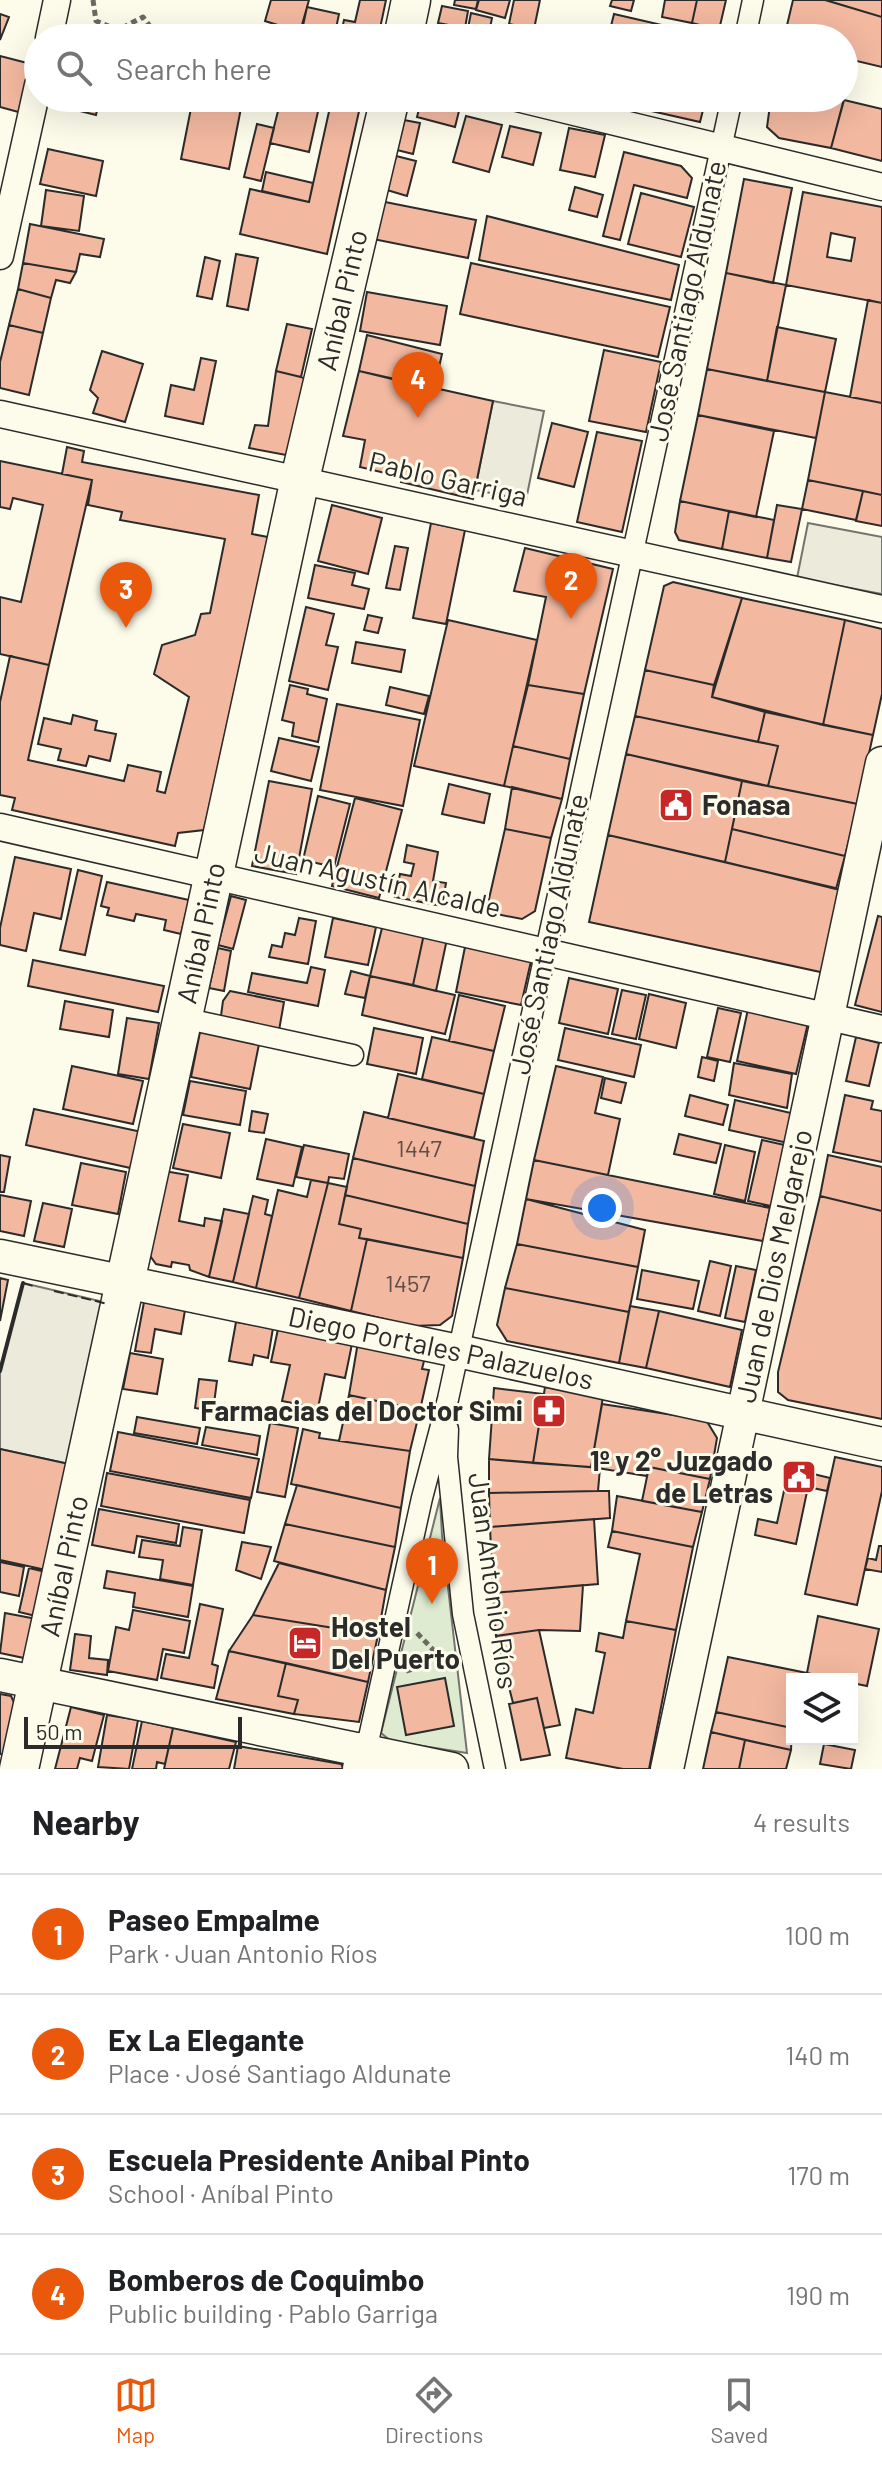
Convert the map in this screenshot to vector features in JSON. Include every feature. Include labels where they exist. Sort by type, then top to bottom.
[{"type":"main road","points":[[406,24],[411,0]]},
{"type":"main road","name":"Aníbal Pinto","points":[[19,1769],[300,479],[387,112]]},
{"type":"street","points":[[52,24],[57,0]]},
{"type":"street","points":[[748,24],[753,0]]},
{"type":"street","points":[[0,256],[32,112]]},
{"type":"street","points":[[575,112],[882,187]]},
{"type":"street","name":"José Santiago Aldunate","points":[[364,1760],[422,1498],[448,1399],[729,112]]},
{"type":"street","name":"Pablo Garriga","points":[[0,414],[882,609]]},
{"type":"street","name":"Juan de Dios Melgarejo","points":[[667,1769],[882,763]]},
{"type":"street","name":"Juan Agustín Alcalde","points":[[0,827],[882,1029]]},
{"type":"street","points":[[183,1018],[353,1055]]},
{"type":"street","name":"Diego Portales Palazuelos","points":[[0,1256],[458,1351],[882,1444]]},
{"type":"street","name":"Juan Antonio Ríos","points":[[448,1399],[447,1457],[463,1614],[495,1769]]},
{"type":"street","points":[[0,1675],[364,1760],[452,1769]]},
{"type":"path","points":[[93,0],[96,21],[103,24]]},
{"type":"path","points":[[130,24],[143,17],[148,24]]},
{"type":"path","points":[[382,1679],[443,1660],[415,1631],[418,1621]]},
{"type":"green space","points":[[440,1498],[467,1753],[391,1741],[381,1733]]},
{"type":"shaded area","points":[[493,401],[544,411],[526,500],[475,490]]},
{"type":"shaded area","points":[[808,523],[882,537],[882,594],[797,578]]},
{"type":"shaded area","points":[[23,1283],[108,1303],[69,1464],[0,1449],[0,1371]]},
{"type":"building","points":[[271,0],[309,0],[302,24],[265,21]]},
{"type":"building","points":[[360,0],[386,0],[381,24],[343,24],[344,20],[355,22]]},
{"type":"building","points":[[455,0],[478,0],[476,9],[454,5]]},
{"type":"building","points":[[479,0],[510,0],[505,18],[476,10]]},
{"type":"building","points":[[514,0],[540,0],[535,24],[509,24]]},
{"type":"building","points":[[612,0],[634,0],[631,11],[610,6]]},
{"type":"building","points":[[665,0],[697,0],[692,23],[662,17]]},
{"type":"building","points":[[697,0],[726,0],[720,24],[692,23]]},
{"type":"building","points":[[793,0],[825,0],[882,17],[882,67],[858,61],[858,24],[787,24]]},
{"type":"building","points":[[825,0],[882,0],[882,17],[832,2]]},
{"type":"building","points":[[442,6],[468,11],[466,24],[438,23]]},
{"type":"building","points":[[307,7],[339,14],[337,24],[303,24]]},
{"type":"building","points":[[471,13],[492,18],[491,24],[469,24]]},
{"type":"building","points":[[0,14],[9,17],[0,40]]},
{"type":"building","points":[[614,14],[657,24],[612,24]]},
{"type":"building","points":[[0,56],[24,62],[24,106],[22,113],[0,107]]},
{"type":"building","points":[[858,103],[882,109],[882,161],[831,148],[841,112],[858,112]]},
{"type":"building","points":[[190,112],[240,112],[229,169],[181,159]]},
{"type":"building","points":[[278,112],[318,112],[309,152],[270,143]]},
{"type":"building","points":[[329,112],[359,112],[327,254],[240,234],[250,189],[309,202]]},
{"type":"building","points":[[418,112],[459,112],[455,127],[417,117]]},
{"type":"building","points":[[656,112],[702,112],[700,122]]},
{"type":"building","points":[[769,112],[841,112],[831,148],[779,138],[767,127]]},
{"type":"building","points":[[466,116],[502,125],[489,172],[453,162]]},
{"type":"building","points":[[404,120],[420,123],[413,154],[397,150]]},
{"type":"building","points":[[257,124],[274,128],[261,181],[244,177]]},
{"type":"building","points":[[510,126],[541,133],[533,165],[502,157]]},
{"type":"building","points":[[569,128],[605,135],[595,177],[560,170]]},
{"type":"building","points":[[48,149],[103,161],[96,196],[40,184]]},
{"type":"building","points":[[624,152],[681,166],[692,178],[687,198],[634,185],[620,240],[603,236]]},
{"type":"building","points":[[396,156],[416,161],[407,196],[387,190]]},
{"type":"building","points":[[266,172],[313,183],[309,202],[262,191]]},
{"type":"building","points":[[744,179],[792,188],[773,283],[726,273]]},
{"type":"building","points":[[575,187],[603,195],[597,217],[569,210]]},
{"type":"building","points":[[46,190],[84,196],[79,231],[41,226]]},
{"type":"building","points":[[803,192],[882,207],[882,303],[786,285]],"holes":[[[831,233],[855,238],[851,261],[827,257]]]},
{"type":"building","points":[[641,193],[694,207],[681,257],[628,244]]},
{"type":"building","points":[[380,201],[476,220],[468,258],[373,239]]},
{"type":"building","points":[[487,216],[679,265],[671,300],[479,260]]},
{"type":"building","points":[[30,224],[104,239],[100,257],[80,254],[76,272],[23,263]]},
{"type":"building","points":[[236,254],[258,258],[248,310],[227,306]]},
{"type":"building","points":[[205,257],[220,261],[212,299],[197,296]]},
{"type":"building","points":[[23,263],[76,272],[70,283],[56,280],[51,298],[18,289]]},
{"type":"building","points":[[471,263],[670,307],[658,357],[460,314]]},
{"type":"building","points":[[726,273],[786,285],[767,381],[707,369]]},
{"type":"building","points":[[18,289],[51,298],[43,333],[9,325]]},
{"type":"building","points":[[367,292],[447,306],[440,345],[360,331]]},
{"type":"building","points":[[868,300],[882,303],[882,403],[850,397]]},
{"type":"building","points":[[287,324],[312,329],[301,377],[276,371]]},
{"type":"building","points":[[9,325],[43,333],[29,395],[0,388],[0,362]]},
{"type":"building","points":[[777,327],[836,339],[825,392],[767,381]]},
{"type":"building","points":[[367,335],[442,354],[434,389],[359,371]]},
{"type":"building","points":[[604,350],[661,362],[646,432],[589,421]]},
{"type":"building","points":[[102,351],[143,364],[125,422],[93,413],[98,398],[90,390]]},
{"type":"building","points":[[201,358],[216,361],[203,424],[165,416],[171,385],[194,390]]},
{"type":"building","points":[[707,369],[825,392],[816,438],[698,415]]},
{"type":"building","points":[[276,371],[313,380],[300,445],[286,455],[249,448],[255,425],[268,426]]},
{"type":"building","points":[[359,371],[493,401],[473,499],[401,482],[402,477],[360,467],[365,440],[343,436]]},
{"type":"building","points":[[825,392],[882,403],[882,495],[808,480]]},
{"type":"building","points":[[698,415],[774,431],[756,517],[680,501]]},
{"type":"building","points":[[552,423],[588,432],[574,487],[538,478]]},
{"type":"building","points":[[597,432],[642,441],[622,532],[577,522]]},
{"type":"building","points":[[67,447],[84,451],[82,462],[259,495],[252,534],[268,537],[204,830],[178,833],[175,846],[12,810],[15,798],[0,795],[0,702],[10,656],[49,665],[28,760],[124,781],[128,765],[161,772],[157,791],[165,793],[189,697],[154,674],[162,645],[195,635],[201,614],[210,613],[225,539],[120,520],[122,512],[88,505],[92,480],[62,474]]},
{"type":"building","points":[[0,461],[92,480],[49,665],[0,654],[0,597],[21,602],[43,505],[13,498],[10,509],[0,507]]},
{"type":"building","points":[[808,480],[863,491],[856,520],[802,509]]},
{"type":"building","points":[[863,491],[882,495],[882,526],[856,521]]},
{"type":"building","points":[[680,501],[729,511],[722,549],[679,540],[675,532]]},
{"type":"building","points":[[332,505],[382,518],[368,574],[318,561]]},
{"type":"building","points":[[777,505],[802,509],[791,562],[767,558]]},
{"type":"building","points":[[729,511],[774,520],[767,558],[722,549]]},
{"type":"building","points":[[431,523],[465,530],[446,624],[413,618]]},
{"type":"building","points":[[395,546],[408,548],[400,590],[386,588]]},
{"type":"building","points":[[525,548],[613,569],[584,694],[528,685],[546,597],[514,591]]},
{"type":"building","points":[[315,565],[355,573],[352,585],[369,589],[364,609],[308,598]]},
{"type":"building","points":[[673,582],[742,598],[714,685],[645,670],[664,586]]},
{"type":"building","points":[[742,598],[845,620],[823,725],[712,697]]},
{"type":"building","points":[[306,607],[334,614],[326,645],[338,647],[328,690],[289,681]]},
{"type":"building","points":[[368,615],[382,618],[378,633],[364,630]]},
{"type":"building","points":[[448,620],[537,640],[504,786],[414,766]]},
{"type":"building","points":[[845,620],[882,629],[882,694],[873,735],[823,725]]},
{"type":"building","points":[[356,642],[405,650],[401,672],[352,663]]},
{"type":"building","points":[[645,670],[714,685],[712,697],[765,712],[758,742],[635,716]]},
{"type":"building","points":[[290,685],[308,689],[307,694],[327,699],[318,742],[292,736],[294,723],[282,720]]},
{"type":"building","points":[[528,685],[584,694],[570,759],[513,746]]},
{"type":"building","points":[[390,687],[429,696],[424,714],[386,705]]},
{"type":"building","points":[[337,704],[420,720],[403,806],[320,790]]},
{"type":"building","points":[[765,712],[873,735],[858,804],[768,786],[778,746],[758,742]]},
{"type":"building","points":[[73,715],[97,721],[95,730],[116,734],[110,761],[89,756],[86,766],[58,760],[61,749],[38,744],[44,718],[71,724]]},
{"type":"building","points":[[635,716],[778,746],[768,786],[626,754]]},
{"type":"building","points":[[279,738],[319,747],[311,781],[271,771]]},
{"type":"building","points":[[513,746],[570,759],[562,799],[504,786]]},
{"type":"building","name":"Fonasa","points":[[626,754],[742,781],[725,862],[608,835]]},
{"type":"building","points":[[269,781],[312,789],[296,874],[252,866]]},
{"type":"building","points":[[742,781],[858,804],[845,856],[732,829]]},
{"type":"building","points":[[449,784],[490,794],[484,823],[442,814]]},
{"type":"building","points":[[512,787],[562,799],[551,838],[505,829]]},
{"type":"building","points":[[318,796],[350,804],[334,867],[303,860]]},
{"type":"building","points":[[355,798],[402,810],[379,898],[332,886]]},
{"type":"building","points":[[505,829],[551,838],[535,911],[522,919],[486,912]]},
{"type":"building","points":[[732,829],[845,856],[836,889],[725,862]]},
{"type":"building","points":[[608,835],[844,890],[825,973],[589,922]]},
{"type":"building","points":[[407,845],[438,852],[433,881],[446,883],[442,906],[395,897],[400,874],[411,876],[414,864],[404,862]]},
{"type":"building","points":[[15,857],[71,869],[61,919],[34,913],[26,951],[0,945],[0,928]]},
{"type":"building","points":[[78,870],[102,876],[85,955],[60,950]]},
{"type":"building","points":[[107,882],[189,900],[181,934],[164,930],[166,920],[136,914],[134,921],[107,915],[109,908],[101,906]]},
{"type":"building","points":[[231,896],[246,900],[233,949],[218,945]]},
{"type":"building","points":[[878,916],[882,917],[882,1012],[855,1005]]},
{"type":"building","points":[[299,918],[316,921],[308,964],[269,957],[272,945],[282,947],[285,933],[295,935]]},
{"type":"building","points":[[333,918],[376,927],[368,965],[325,957]]},
{"type":"building","points":[[383,924],[424,934],[413,985],[370,976]]},
{"type":"building","points":[[424,934],[447,939],[436,991],[413,985]]},
{"type":"building","points":[[465,947],[531,961],[521,1005],[456,992]]},
{"type":"building","points":[[218,948],[231,951],[224,991],[209,988]]},
{"type":"building","points":[[33,960],[164,986],[158,1012],[28,986]]},
{"type":"building","points":[[311,967],[325,970],[318,1006],[248,992],[252,973],[307,983]]},
{"type":"building","points":[[351,971],[370,976],[365,998],[345,994]]},
{"type":"building","points":[[370,976],[455,995],[445,1034],[362,1015]]},
{"type":"building","points":[[569,978],[618,989],[608,1034],[559,1023]]},
{"type":"building","points":[[622,990],[646,995],[636,1039],[612,1034]]},
{"type":"building","points":[[230,991],[284,1002],[278,1036],[220,1023],[223,1001]]},
{"type":"building","points":[[649,994],[686,1003],[676,1048],[639,1039]]},
{"type":"building","points":[[459,995],[505,1006],[494,1051],[449,1041]]},
{"type":"building","points":[[65,1001],[113,1010],[109,1037],[60,1029]]},
{"type":"building","points":[[718,1008],[741,1013],[730,1062],[707,1057]]},
{"type":"building","points":[[748,1009],[808,1023],[796,1074],[737,1061]]},
{"type":"building","points":[[127,1018],[159,1023],[149,1079],[118,1074]]},
{"type":"building","points":[[374,1028],[423,1038],[416,1074],[367,1064]]},
{"type":"building","points":[[565,1028],[641,1045],[634,1077],[558,1060]]},
{"type":"building","points":[[200,1032],[259,1044],[250,1089],[191,1077]]},
{"type":"building","points":[[432,1037],[494,1051],[484,1094],[422,1079]]},
{"type":"building","points":[[856,1037],[879,1043],[869,1086],[846,1081]]},
{"type":"building","points":[[702,1057],[718,1061],[714,1081],[698,1077]]},
{"type":"building","points":[[734,1063],[792,1074],[787,1108],[729,1095]]},
{"type":"building","points":[[72,1066],[143,1081],[133,1124],[63,1109]]},
{"type":"building","points":[[556,1066],[603,1077],[595,1113],[620,1119],[608,1175],[534,1160]]},
{"type":"building","points":[[398,1074],[484,1094],[474,1138],[388,1118]]},
{"type":"building","points":[[605,1078],[626,1083],[621,1103],[601,1098]]},
{"type":"building","points":[[190,1081],[246,1091],[240,1125],[183,1115]]},
{"type":"building","points":[[690,1095],[728,1105],[723,1125],[685,1116]]},
{"type":"building","points":[[845,1095],[873,1101],[871,1109],[882,1111],[882,1162],[833,1152]]},
{"type":"building","points":[[735,1100],[795,1114],[788,1143],[729,1130]]},
{"type":"building","points":[[34,1109],[142,1132],[135,1169],[26,1145]]},
{"type":"building","points":[[252,1111],[268,1114],[264,1133],[249,1131]]},
{"type":"building","points":[[364,1112],[484,1141],[475,1186],[353,1158]]},
{"type":"building","points":[[183,1124],[230,1133],[221,1178],[173,1168]]},
{"type":"building","points":[[679,1134],[721,1144],[716,1163],[674,1154]]},
{"type":"building","points":[[266,1139],[302,1147],[293,1186],[257,1179]]},
{"type":"building","points":[[762,1140],[789,1146],[775,1207],[748,1201]]},
{"type":"building","points":[[304,1145],[349,1154],[344,1179],[329,1177],[328,1183],[296,1177]]},
{"type":"building","points":[[725,1145],[755,1152],[745,1201],[714,1194]]},
{"type":"building","points":[[0,1155],[10,1157],[4,1192],[0,1192]]},
{"type":"building","points":[[828,1155],[882,1167],[882,1211],[820,1196]]},
{"type":"building","points":[[353,1158],[475,1186],[468,1224],[345,1195]]},
{"type":"building","points":[[534,1160],[770,1208],[763,1241],[526,1199]]},
{"type":"building","points":[[81,1163],[126,1172],[118,1214],[72,1205]]},
{"type":"building","points":[[164,1171],[188,1175],[179,1221],[204,1226],[205,1218],[222,1221],[209,1277],[190,1270],[189,1265],[172,1262],[171,1267],[156,1264],[148,1253]]},
{"type":"building","points":[[311,1180],[328,1183],[299,1298],[256,1288],[278,1190],[307,1197]]},
{"type":"building","points":[[328,1183],[347,1187],[339,1224],[361,1229],[359,1238],[367,1239],[351,1311],[299,1298]]},
{"type":"building","points":[[0,1195],[31,1201],[24,1236],[0,1231]]},
{"type":"building","points":[[345,1195],[468,1224],[463,1258],[359,1238],[361,1229],[339,1224]]},
{"type":"building","points":[[253,1196],[268,1200],[265,1214],[272,1216],[256,1288],[233,1282]]},
{"type":"building","points":[[820,1196],[882,1211],[882,1419],[788,1400],[778,1392],[778,1372]]},
{"type":"building","points":[[526,1199],[645,1230],[638,1267],[517,1244]]},
{"type":"building","points":[[43,1203],[72,1209],[64,1247],[34,1241]]},
{"type":"building","points":[[224,1209],[249,1214],[233,1282],[209,1277]]},
{"type":"building","points":[[367,1239],[463,1258],[452,1316],[440,1325],[413,1326],[351,1311]]},
{"type":"building","points":[[517,1244],[638,1267],[629,1312],[505,1288]]},
{"type":"building","points":[[710,1261],[731,1266],[720,1316],[698,1311]]},
{"type":"building","points":[[736,1266],[756,1270],[745,1322],[725,1318]]},
{"type":"building","points":[[642,1270],[699,1281],[693,1309],[637,1299]]},
{"type":"building","points":[[0,1278],[8,1280],[0,1321]]},
{"type":"building","points":[[505,1288],[629,1312],[619,1363],[507,1341],[497,1325]]},
{"type":"building","points":[[144,1302],[185,1310],[181,1334],[155,1329],[151,1353],[135,1351]]},
{"type":"building","points":[[630,1306],[659,1311],[646,1368],[619,1363]]},
{"type":"building","points":[[659,1311],[742,1330],[730,1387],[646,1368]]},
{"type":"building","points":[[236,1322],[273,1328],[268,1358],[254,1355],[252,1365],[229,1361]]},
{"type":"building","points":[[278,1329],[352,1344],[345,1378],[325,1374],[318,1408],[282,1401],[290,1365],[271,1362]]},
{"type":"building","points":[[358,1342],[425,1357],[422,1369],[429,1370],[420,1410],[349,1395]]},
{"type":"building","points":[[130,1353],[163,1359],[157,1394],[123,1389]]},
{"type":"building","points":[[199,1379],[217,1381],[213,1411],[195,1408]]},
{"type":"building","points":[[545,1387],[603,1397],[591,1467],[533,1463]]},
{"type":"building","points":[[494,1388],[544,1394],[533,1463],[489,1459]]},
{"type":"building","points":[[349,1395],[420,1410],[410,1451],[339,1441]]},
{"type":"building","points":[[602,1404],[706,1420],[717,1438],[710,1479],[649,1467],[647,1476],[591,1467]]},
{"type":"building","points":[[137,1417],[200,1428],[197,1444],[134,1433]]},
{"type":"building","points":[[270,1423],[298,1428],[285,1497],[257,1492]]},
{"type":"building","points":[[206,1427],[260,1436],[257,1455],[202,1445]]},
{"type":"building","points":[[303,1429],[320,1433],[319,1438],[410,1451],[401,1508],[291,1484]]},
{"type":"building","points":[[118,1432],[259,1459],[251,1498],[110,1471]]},
{"type":"building","points":[[0,1449],[69,1464],[46,1570],[0,1560]]},
{"type":"building","points":[[835,1457],[882,1467],[882,1491],[857,1605],[805,1594]]},
{"type":"building","points":[[489,1459],[600,1468],[598,1491],[489,1493]]},
{"type":"building","points":[[649,1467],[710,1479],[702,1512],[642,1501]]},
{"type":"building","points":[[789,1468],[830,1478],[827,1491],[808,1487],[796,1544],[755,1535],[758,1519],[777,1523]]},
{"type":"building","points":[[107,1473],[250,1500],[244,1533],[101,1506]]},
{"type":"building","points":[[297,1485],[401,1508],[395,1547],[285,1524]]},
{"type":"building","points":[[609,1491],[610,1518],[490,1527],[489,1493]]},
{"type":"building","points":[[617,1496],[702,1512],[693,1547],[612,1531]]},
{"type":"building","points":[[99,1509],[179,1524],[176,1543],[137,1536],[134,1553],[92,1545]]},
{"type":"building","points":[[594,1519],[598,1584],[493,1593],[490,1527]]},
{"type":"building","points":[[285,1524],[395,1547],[386,1590],[274,1561]]},
{"type":"building","points":[[183,1527],[202,1530],[193,1585],[160,1579],[163,1560],[139,1557],[142,1540],[180,1546]]},
{"type":"building","points":[[612,1531],[693,1547],[676,1630],[626,1621],[640,1554],[608,1547]]},
{"type":"building","points":[[242,1542],[271,1547],[261,1579],[236,1570]]},
{"type":"building","points":[[879,1546],[882,1546],[882,1572],[865,1569],[868,1558],[876,1560]]},
{"type":"building","points":[[0,1562],[24,1567],[19,1596],[0,1592]]},
{"type":"building","points":[[279,1563],[386,1590],[378,1635],[253,1615]]},
{"type":"building","points":[[29,1568],[50,1573],[40,1617],[19,1612]]},
{"type":"building","points":[[107,1571],[193,1586],[188,1617],[133,1607],[135,1593],[104,1588]]},
{"type":"building","points":[[583,1585],[580,1631],[539,1630],[496,1636],[493,1593]]},
{"type":"building","points":[[200,1604],[223,1609],[212,1664],[218,1666],[214,1688],[161,1678],[166,1654],[189,1658]]},
{"type":"building","points":[[133,1610],[190,1621],[184,1653],[163,1649],[157,1680],[108,1671],[116,1627],[129,1630]]},
{"type":"building","points":[[5,1613],[42,1620],[24,1658],[0,1653]]},
{"type":"building","name":"Hostel Del Puerto","points":[[253,1615],[378,1635],[368,1682],[229,1651]]},
{"type":"building","points":[[818,1616],[879,1629],[867,1686],[858,1684],[858,1673],[807,1673]]},
{"type":"building","points":[[626,1621],[676,1630],[649,1769],[623,1769],[566,1758],[576,1709],[593,1713],[605,1653],[596,1651],[599,1633],[623,1638]]},
{"type":"building","points":[[539,1630],[560,1725],[544,1728],[537,1698],[513,1703],[496,1636]]},
{"type":"building","points":[[75,1634],[91,1636],[89,1658],[108,1660],[107,1675],[70,1670]]},
{"type":"building","points":[[229,1651],[286,1663],[278,1696],[298,1700],[294,1714],[216,1699]]},
{"type":"building","points":[[728,1657],[807,1673],[786,1673],[786,1727],[716,1712]]},
{"type":"building","points":[[286,1663],[368,1682],[359,1722],[294,1714],[298,1700],[278,1696]]},
{"type":"building","points":[[445,1678],[454,1726],[406,1735],[397,1687]]},
{"type":"building","points":[[0,1694],[11,1696],[20,1715],[11,1756],[0,1754]]},
{"type":"building","points":[[537,1698],[550,1755],[521,1760],[509,1704]]},
{"type":"building","points":[[71,1707],[104,1715],[92,1761],[80,1758],[77,1769],[55,1769]]},
{"type":"building","points":[[716,1712],[786,1727],[786,1745],[791,1745],[791,1750],[711,1732]]},
{"type":"building","points":[[107,1715],[138,1720],[129,1769],[98,1767]]},
{"type":"building","points":[[142,1721],[173,1728],[165,1764],[157,1762],[156,1769],[132,1769]]},
{"type":"building","points":[[173,1728],[236,1742],[229,1769],[164,1769]]},
{"type":"building","points":[[711,1732],[745,1740],[739,1769],[703,1769]]},
{"type":"building","points":[[745,1740],[791,1750],[786,1769],[739,1769]]},
{"type":"building","points":[[824,1745],[855,1750],[851,1769],[820,1764]]},
{"type":"building","points":[[238,1746],[341,1764],[344,1769],[234,1769]]},
{"type":"fence","points":[[23,1283],[33,1286]]},
{"type":"fence","points":[[54,1291],[108,1304]]},
{"type":"wall","points":[[0,1371],[23,1283]]},
{"type":"place","name":"Bomberos de Coquimbo","points":[[418,418]]},
{"type":"place","name":"Ex La Elegante","points":[[571,619]]},
{"type":"place","name":"Escuela Presidente Anibal Pinto","points":[[126,628]]},
{"type":"place","name":"Fonasa","points":[[676,805]]},
{"type":"place","name":"Farmacias del Doctor Simi","points":[[549,1411]]},
{"type":"place","name":"1º y 2° Juzgado de Letras","points":[[799,1477]]},
{"type":"place","name":"Paseo Empalme","points":[[432,1604]]},
{"type":"place","name":"Hostel Del Puerto","points":[[305,1643]]}]
